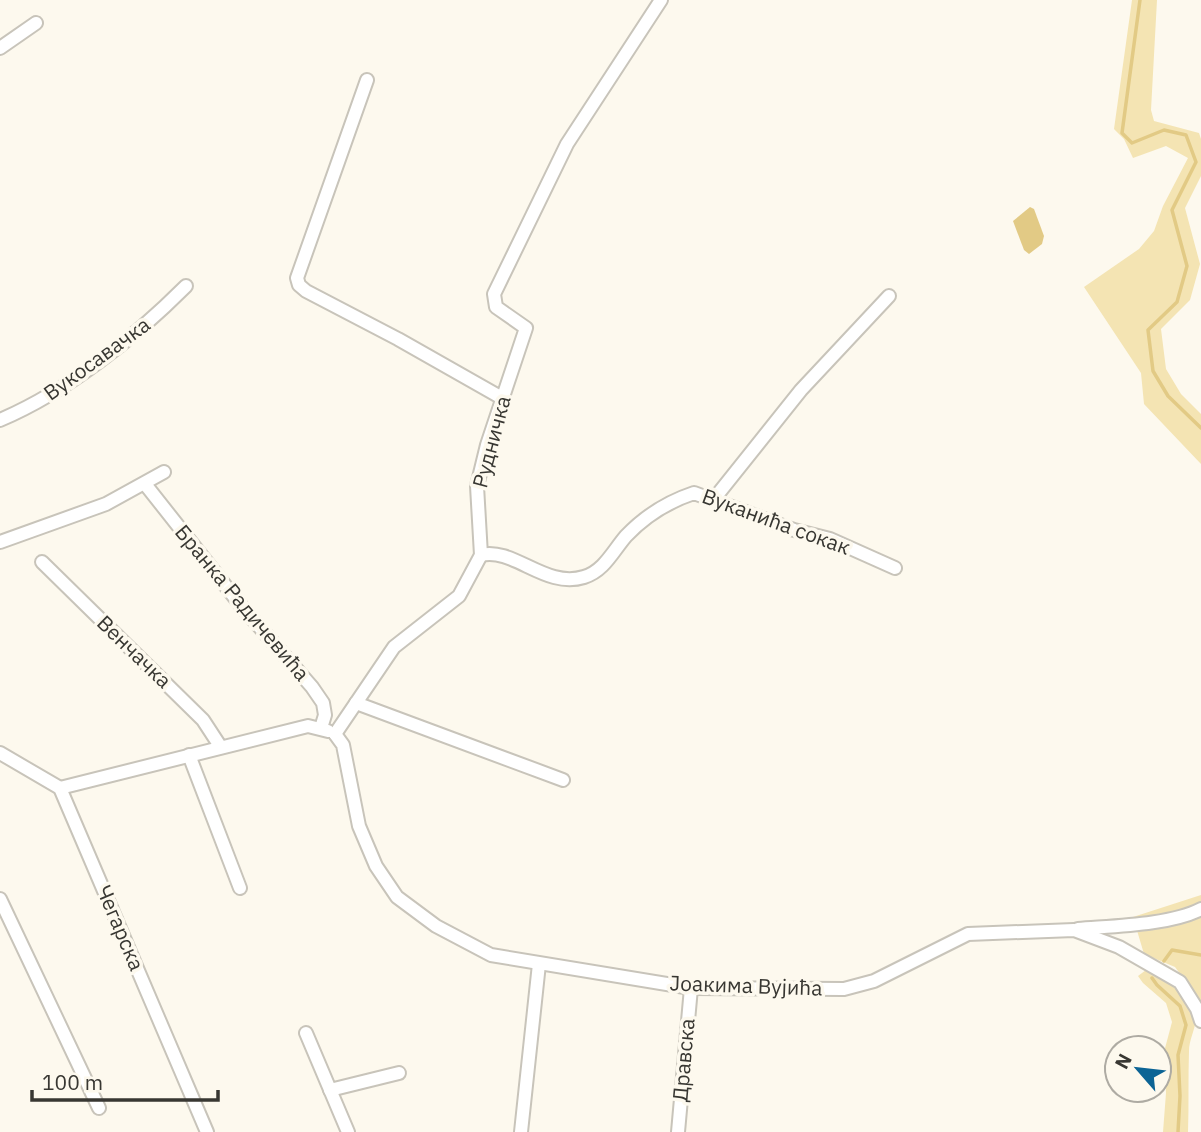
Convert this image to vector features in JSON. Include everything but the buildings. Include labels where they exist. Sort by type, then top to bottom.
[{"type":"street","name":"Рудничка","points":[[481,555],[477,486],[502,398],[526,328],[496,307],[494,294],[566,144],[661,0]]},
{"type":"street","points":[[0,48],[36,23]]},
{"type":"street","points":[[367,80],[297,278],[299,285],[502,398]]},
{"type":"street","name":"Вукосавачка","points":[[0,420],[35,403],[128,342],[186,286]]},
{"type":"street","points":[[714,499],[801,390],[889,296]]},
{"type":"street","points":[[0,542],[86,512],[164,472]]},
{"type":"street","name":"Бранка Радичевића","points":[[145,484],[243,608],[312,687],[323,703],[321,728]]},
{"type":"street","name":"Вуканића сокак","points":[[481,555],[490,553],[501,556],[543,575],[582,578],[610,559],[625,538],[661,506],[694,493],[794,530],[830,539],[895,568]]},
{"type":"street","points":[[0,753],[60,788],[308,726],[335,734],[394,646],[459,596],[481,555]]},
{"type":"street","name":"Венчачка","points":[[42,562],[203,720],[220,746]]},
{"type":"street","points":[[356,703],[563,780]]},
{"type":"street","name":"Јоакима Вујића","points":[[335,734],[343,745],[359,826],[376,866],[397,897],[436,926],[491,955],[691,988],[844,989],[874,981],[968,934],[1074,930],[1119,947],[1180,982],[1197,1009],[1201,1021]]},
{"type":"street","points":[[189,755],[240,888]]},
{"type":"street","name":"Чегарска","points":[[60,788],[207,1132]]},
{"type":"street","points":[[0,900],[99,1108]]},
{"type":"street","points":[[1074,930],[1145,923],[1201,909]]},
{"type":"street","points":[[522,1132],[539,964]]},
{"type":"street","name":"Дравска","points":[[678,1132],[691,988]]},
{"type":"street","points":[[306,1033],[348,1132]]},
{"type":"street","points":[[330,1090],[400,1073]]},
{"type":"shaded area","points":[[1132,0],[1157,0],[1151,110],[1154,121],[1199,133],[1201,139],[1201,176],[1185,208],[1200,264],[1190,300],[1161,329],[1166,369],[1181,394],[1201,414],[1201,464],[1144,404],[1141,373],[1084,287],[1139,249],[1154,231],[1163,206],[1188,158],[1166,146],[1133,158],[1124,139],[1114,129]]},
{"type":"shaded area","points":[[1030,207],[1034,209],[1044,236],[1042,244],[1029,254],[1024,250],[1013,221]]},
{"type":"shaded area","points":[[1201,895],[1201,1002],[1175,967],[1144,954],[1133,917]]},
{"type":"shaded area","points":[[1146,970],[1163,977],[1186,994],[1195,1010],[1196,1019],[1189,1051],[1188,1132],[1163,1132],[1165,1104],[1173,1104],[1173,1034],[1169,1034],[1172,1022],[1166,1003],[1138,976]]},
{"type":"waterway","points":[[1140,0],[1122,133],[1132,143],[1164,130],[1186,135],[1196,162],[1172,210],[1187,266],[1177,302],[1148,330],[1153,371],[1168,396],[1201,428]]},
{"type":"waterway","points":[[1164,961],[1172,950],[1201,955]]},
{"type":"waterway","points":[[1152,978],[1180,1006],[1186,1025],[1178,1055],[1178,1132]]}]
